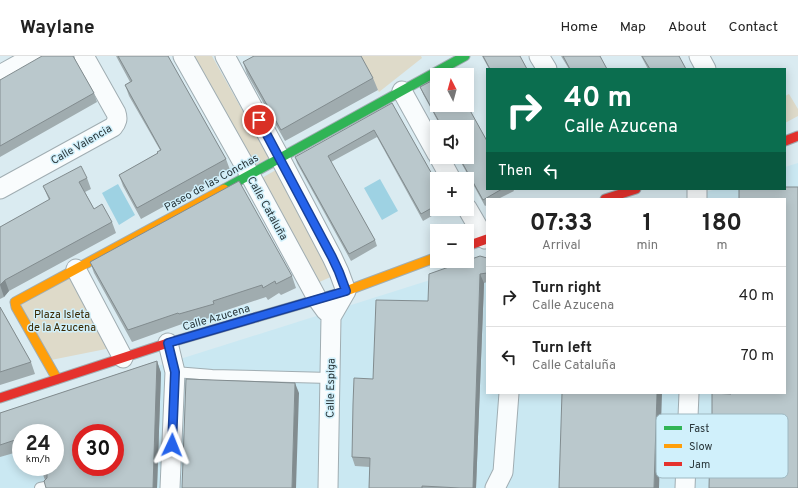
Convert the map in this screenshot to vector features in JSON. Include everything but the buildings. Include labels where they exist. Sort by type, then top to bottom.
[{"type":"street","points":[[0,75],[34,56]]},
{"type":"street","name":"Calle Valencia","points":[[0,189],[116,124],[116,113],[84,56]]},
{"type":"street","name":"Calle Cataluña","points":[[183,56],[318,300],[331,317]]},
{"type":"street","name":"Paseo de las Conchas","points":[[57,379],[16,307],[15,302],[250,175],[465,56]]},
{"type":"street","points":[[539,56],[546,68]]},
{"type":"street","points":[[699,56],[705,68]]},
{"type":"street","points":[[249,59],[228,63],[280,158],[339,272],[346,291]]},
{"type":"street","points":[[402,91],[430,141]]},
{"type":"street","points":[[786,141],[798,136]]},
{"type":"street","points":[[612,194],[631,190]]},
{"type":"street","points":[[472,216],[486,239],[474,243]]},
{"type":"street","name":"Calle Azucena","points":[[0,398],[168,343],[346,291],[430,260]]},
{"type":"street","points":[[76,269],[123,358]]},
{"type":"street","name":"Calle Espiga","points":[[328,488],[331,317],[346,291]]},
{"type":"street","points":[[168,343],[175,372],[170,488]]},
{"type":"street","points":[[503,483],[509,394]]},
{"type":"street","points":[[688,414],[689,394]]},
{"type":"street","points":[[685,478],[685,488]]},
{"type":"lane","points":[[175,372],[212,375],[330,378]]},
{"type":"shaded area","points":[[798,163],[798,488],[0,488],[0,416],[468,268],[474,268],[474,266],[486,262],[486,394],[786,394],[786,198],[687,198],[713,190],[786,190],[786,167]]},
{"type":"green space","points":[[189,56],[212,56],[269,158],[251,167]]},
{"type":"green space","points":[[358,56],[421,56],[422,58],[379,92]]},
{"type":"green space","points":[[789,94],[798,109],[798,116],[786,122],[786,96]]},
{"type":"green space","points":[[276,170],[335,275],[315,284],[258,180]]},
{"type":"green space","name":"Plaza Isleta de la Azucena","points":[[72,276],[111,348],[51,360],[19,304]]},
{"type":"water","points":[[380,179],[398,211],[382,220],[364,188]]},
{"type":"water","points":[[118,184],[135,215],[119,225],[102,193]]},
{"type":"traffic: fast","points":[[224,189],[465,56]]},
{"type":"traffic: slow","points":[[57,379],[16,307],[15,302],[224,189]]},
{"type":"traffic: slow","points":[[257,317],[346,291],[430,260]]},
{"type":"traffic: jam","points":[[786,141],[798,136]]},
{"type":"traffic: jam","points":[[608,198],[633,190]]},
{"type":"traffic: jam","points":[[474,244],[486,239]]},
{"type":"traffic: jam","points":[[0,398],[168,343],[257,317]]},
{"type":"route","points":[[172,445],[175,372],[168,343],[346,291],[332,257],[259,120]]}]
